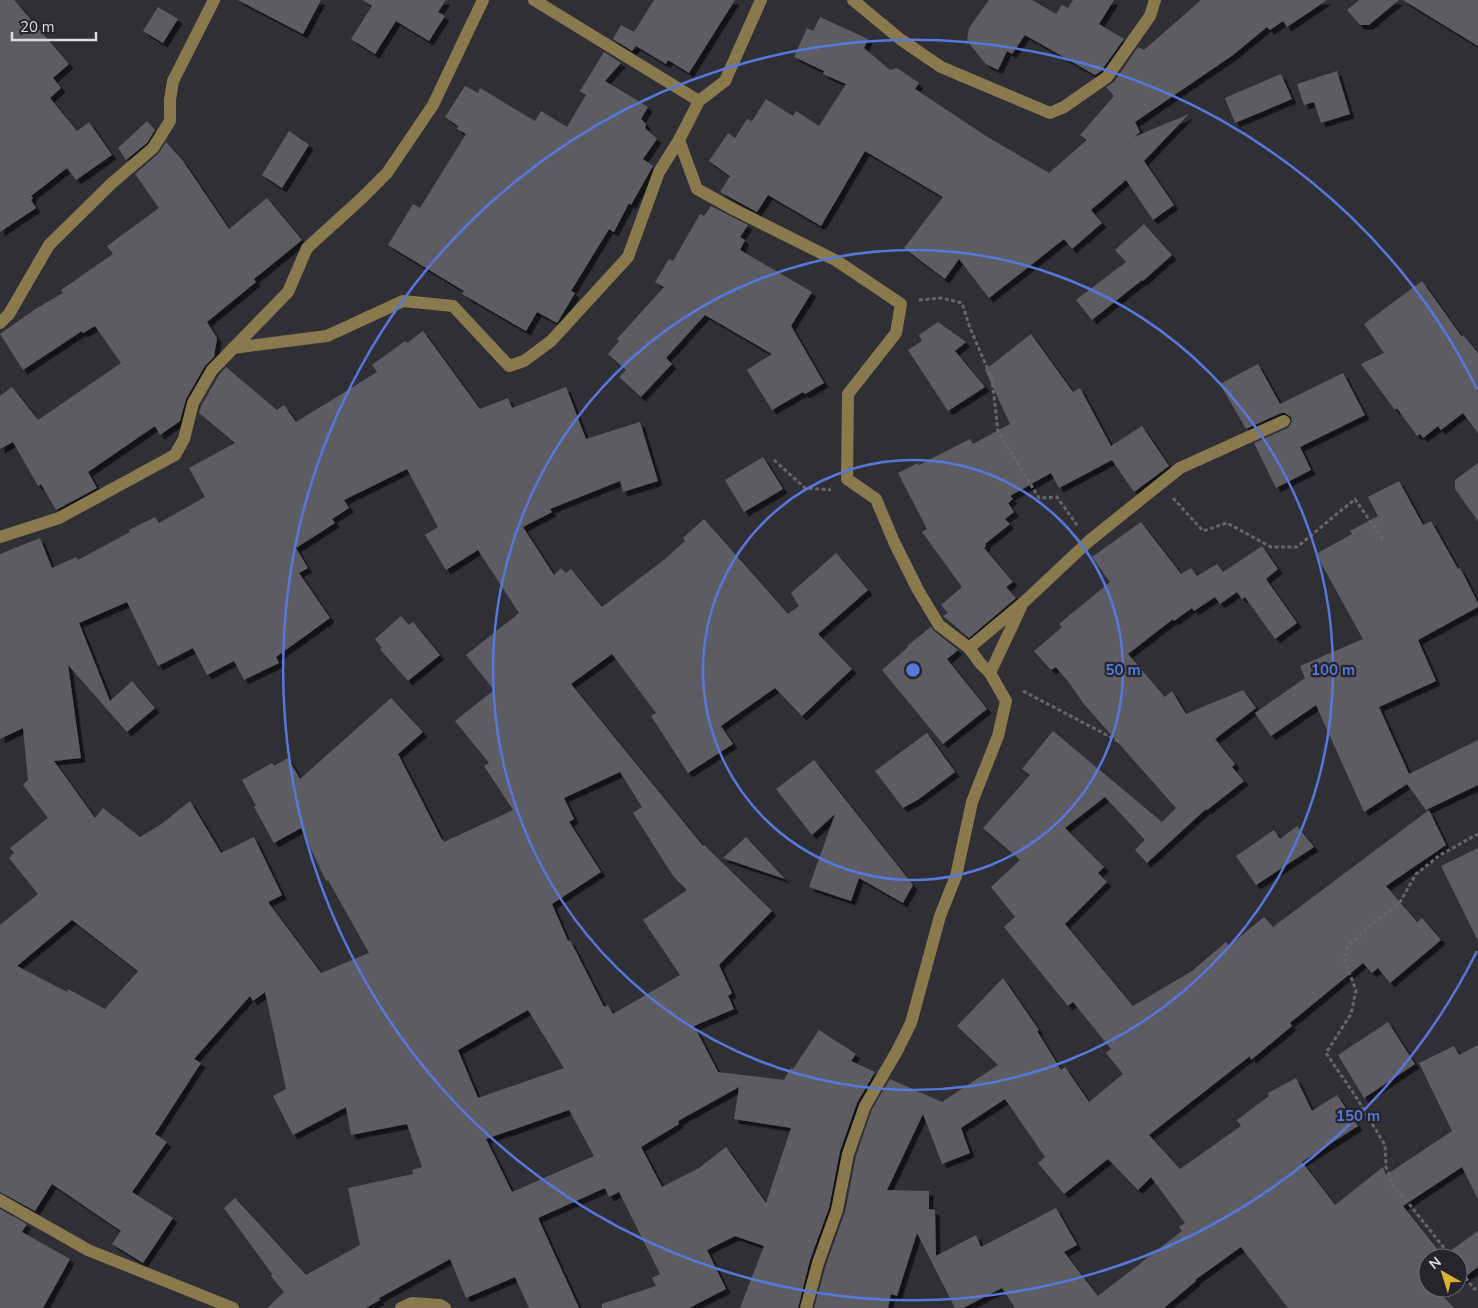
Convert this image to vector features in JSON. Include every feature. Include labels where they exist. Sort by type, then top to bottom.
[{"type":"street","points":[[0,323],[9,314],[49,245],[112,183],[153,148],[170,121],[173,81],[214,0]]},
{"type":"street","points":[[0,537],[60,518],[175,455],[184,439],[194,403],[212,370],[288,292],[307,248],[387,173],[432,105],[483,0]]},
{"type":"street","points":[[534,0],[699,101]]},
{"type":"street","points":[[233,348],[327,336],[403,301],[453,306],[509,366],[524,361],[552,341],[628,258],[659,172],[679,140],[699,101],[725,81],[761,0]]},
{"type":"street","points":[[853,0],[900,39],[941,68],[1050,114],[1064,107],[1107,77],[1150,16],[1155,0]]},
{"type":"street","points":[[679,140],[697,189],[838,261],[901,304],[896,333],[848,394],[847,479],[876,499],[894,542],[918,590],[940,625],[969,648],[990,673],[1006,701],[998,736],[972,802],[956,876],[940,916],[911,1023],[865,1106],[848,1154],[837,1210],[818,1263],[806,1308]]},
{"type":"street","points":[[969,648],[1023,603],[1089,541],[1180,468],[1284,421]]},
{"type":"street","points":[[990,673],[1023,603]]},
{"type":"street","points":[[0,1200],[88,1250],[233,1308]]},
{"type":"street","points":[[400,1308],[412,1303],[445,1308]]},
{"type":"path","points":[[901,304],[942,298],[962,303],[970,328],[992,379],[998,432],[1039,498],[1056,497],[1089,541]]},
{"type":"path","points":[[774,460],[805,488],[838,492]]},
{"type":"path","points":[[1161,484],[1203,531],[1227,523],[1271,548],[1297,547],[1355,499],[1383,540]]},
{"type":"path","points":[[990,673],[1120,742]]},
{"type":"path","points":[[1444,1248],[1394,1187],[1386,1167],[1385,1145],[1326,1052],[1351,1014],[1356,990],[1345,962],[1347,947],[1400,902],[1416,874],[1440,855],[1478,834]]},
{"type":"path","points":[[1468,1280],[1474,1289],[1478,1288]]},
{"type":"building","points":[[0,0],[14,0],[69,64],[53,78],[61,88],[50,98],[77,131],[89,122],[112,155],[76,180],[67,168],[31,196],[33,198],[31,200],[36,208],[0,232]]},
{"type":"building","points":[[238,0],[321,0],[303,34]]},
{"type":"building","points":[[363,0],[446,0],[438,12],[445,16],[429,41],[396,21],[375,54],[351,39],[372,6]]},
{"type":"building","points":[[654,0],[735,0],[689,73],[668,60],[666,64],[636,46],[632,51],[613,39],[621,25],[634,32]]},
{"type":"building","points":[[989,0],[1032,0],[1056,14],[1062,5],[1068,8],[1073,0],[1114,0],[1099,24],[1124,39],[1101,71],[1095,75],[1025,35],[1012,54],[1007,51],[998,70],[986,64],[967,41],[969,28]]},
{"type":"building","points":[[1201,0],[1327,0],[1287,27],[1283,21],[1270,30],[1267,27],[1233,55],[1135,122],[1140,132],[1134,137],[1189,114],[1144,161],[1174,205],[1153,220],[1126,180],[1091,210],[1102,223],[1072,249],[1064,239],[989,298],[959,259],[945,279],[904,248],[943,197],[865,151],[821,226],[768,195],[757,212],[720,192],[730,176],[709,161],[728,133],[735,138],[747,119],[752,121],[766,99],[793,116],[796,111],[819,126],[846,84],[823,74],[824,71],[794,57],[807,28],[813,31],[820,17],[868,39],[864,48],[890,70],[897,68],[919,83],[915,89],[986,136],[1049,173],[1087,140],[1080,135],[1114,96],[1106,87],[1114,82],[1138,47],[1144,50]]},
{"type":"building","points":[[1359,0],[1399,0],[1369,25],[1360,25],[1347,10]]},
{"type":"building","points":[[1403,0],[1478,0],[1478,46]]},
{"type":"building","points":[[158,7],[178,19],[163,43],[143,31]]},
{"type":"building","points":[[604,52],[621,63],[605,81],[648,107],[641,119],[646,124],[645,128],[657,139],[643,159],[653,166],[631,205],[629,203],[614,232],[609,229],[571,291],[575,293],[557,323],[537,312],[526,331],[462,294],[464,291],[388,245],[413,204],[420,208],[466,134],[457,129],[458,126],[445,117],[465,86],[478,93],[480,88],[535,121],[541,111],[567,127],[586,95],[580,91]]},
{"type":"building","points":[[1337,71],[1350,114],[1321,123],[1314,102],[1304,105],[1297,84]]},
{"type":"building","points":[[1281,74],[1292,99],[1235,123],[1225,98]]},
{"type":"building","points":[[147,121],[155,130],[147,143],[126,160],[118,148]]},
{"type":"building","points":[[289,131],[309,145],[282,188],[262,175]]},
{"type":"building","points":[[166,142],[183,161],[229,229],[267,198],[302,240],[254,279],[256,282],[207,322],[217,338],[214,357],[205,366],[186,399],[180,421],[160,435],[155,426],[88,472],[97,488],[56,510],[41,484],[38,486],[13,442],[0,449],[0,396],[12,387],[38,420],[121,363],[95,326],[83,333],[82,331],[23,370],[0,334],[37,308],[63,293],[61,290],[113,254],[107,246],[159,208],[135,174],[158,154]]},
{"type":"building","points":[[711,206],[748,225],[740,237],[745,240],[740,250],[812,292],[791,326],[824,383],[805,394],[803,392],[772,410],[747,370],[772,354],[705,315],[666,358],[672,364],[641,397],[619,377],[626,370],[608,354],[619,341],[617,339],[664,287],[655,282],[669,259],[673,261],[700,214],[704,216]]},
{"type":"building","points":[[1144,224],[1172,255],[1143,281],[1092,320],[1076,300],[1126,262],[1115,250]]},
{"type":"building","points":[[1422,281],[1462,337],[1463,335],[1478,353],[1478,433],[1463,413],[1441,430],[1438,426],[1423,438],[1420,434],[1417,436],[1361,364],[1384,353],[1364,324]]},
{"type":"building","points":[[938,322],[966,342],[955,351],[985,387],[948,411],[908,350],[922,341],[919,335]]},
{"type":"building","points":[[423,331],[480,409],[508,398],[512,408],[566,387],[586,439],[640,422],[658,481],[623,492],[620,481],[550,509],[552,512],[523,527],[554,575],[561,568],[566,573],[571,569],[602,607],[665,559],[685,541],[683,538],[704,519],[788,614],[799,606],[791,593],[836,553],[868,590],[818,634],[852,669],[802,716],[775,688],[721,726],[733,744],[688,773],[651,716],[656,713],[612,654],[571,684],[703,846],[772,911],[719,965],[732,993],[728,996],[734,1009],[694,1026],[718,1072],[784,1080],[819,1030],[856,1054],[851,1061],[875,1072],[857,1103],[840,1151],[829,1208],[810,1260],[798,1308],[740,1308],[764,1246],[735,1236],[707,1250],[726,1289],[689,1308],[602,1308],[602,1304],[656,1286],[652,1278],[660,1274],[619,1192],[609,1197],[605,1188],[538,1218],[579,1308],[529,1308],[515,1277],[466,1298],[450,1259],[379,1298],[380,1300],[366,1308],[267,1308],[284,1292],[224,1208],[235,1198],[306,1275],[360,1245],[348,1188],[413,1174],[412,1170],[422,1167],[407,1124],[351,1135],[346,1107],[293,1135],[273,1096],[286,1089],[265,992],[253,1001],[250,996],[194,1059],[201,1063],[155,1134],[167,1142],[132,1192],[173,1218],[143,1263],[112,1244],[121,1231],[52,1184],[35,1211],[0,1192],[0,925],[38,894],[9,858],[14,853],[10,848],[48,818],[23,785],[28,780],[23,728],[0,739],[0,554],[40,538],[52,568],[76,557],[78,560],[155,517],[159,523],[205,497],[189,468],[235,443],[199,413],[219,375],[226,367],[277,410],[284,405],[296,422],[377,372],[372,365],[405,341],[407,343]],"holes":[[[407,469],[438,527],[425,535],[446,570],[478,550],[519,613],[466,655],[494,690],[455,721],[489,763],[484,766],[513,810],[444,842],[398,754],[423,732],[391,698],[300,779],[288,758],[274,766],[272,763],[242,780],[256,806],[254,807],[274,843],[301,828],[326,881],[328,880],[369,953],[321,973],[268,902],[282,895],[254,837],[221,853],[190,801],[160,825],[140,837],[103,808],[95,818],[54,761],[81,758],[68,665],[127,732],[155,708],[132,681],[110,701],[79,623],[127,602],[158,666],[193,648],[207,675],[234,661],[244,680],[279,663],[276,657],[330,618],[299,573],[308,568],[296,548],[335,523],[332,519],[349,508],[344,500]],[[620,772],[642,807],[633,813],[673,876],[687,890],[643,920],[680,975],[613,1014],[608,1005],[604,1007],[570,940],[568,941],[552,904],[601,872],[569,822],[574,819],[564,798]],[[72,920],[138,971],[105,1009],[68,989],[67,992],[17,966]],[[528,1010],[564,1068],[478,1098],[458,1050]],[[739,1087],[734,1119],[791,1128],[766,1203],[726,1147],[699,1168],[662,1187],[641,1147],[679,1124],[678,1121]],[[569,1110],[594,1156],[512,1192],[486,1139]]]},
{"type":"building","points":[[1031,334],[1073,392],[1080,388],[1111,446],[1142,426],[1169,466],[1134,492],[1112,460],[1059,488],[1051,473],[1010,496],[1013,499],[1008,503],[1014,512],[1005,519],[1010,524],[985,544],[984,548],[1013,582],[1006,587],[1016,598],[969,638],[943,616],[948,613],[941,605],[962,587],[922,532],[927,529],[898,473],[918,463],[919,465],[970,439],[973,444],[1010,424],[985,370]]},
{"type":"building","points":[[1258,364],[1280,404],[1343,373],[1365,415],[1300,447],[1311,470],[1276,488],[1254,443],[1288,428],[1292,422],[1291,417],[1281,413],[1246,429],[1220,384]]},
{"type":"building","points":[[763,457],[783,489],[744,512],[725,480]]},
{"type":"building","points":[[1478,463],[1478,521],[1455,489],[1455,480]]},
{"type":"building","points":[[1399,481],[1423,525],[1431,521],[1458,569],[1460,568],[1478,603],[1478,607],[1418,640],[1436,681],[1379,707],[1409,774],[1478,740],[1478,785],[1426,810],[1407,784],[1364,812],[1316,705],[1271,736],[1255,713],[1305,678],[1300,666],[1363,639],[1316,554],[1352,534],[1350,531],[1378,516],[1368,497]]},
{"type":"building","points":[[1141,522],[1181,574],[1191,568],[1197,576],[1217,564],[1223,572],[1262,546],[1278,569],[1266,579],[1297,623],[1275,639],[1245,597],[1242,599],[1237,592],[1220,604],[1215,597],[1194,611],[1192,608],[1174,621],[1173,619],[1128,654],[1165,697],[1172,691],[1186,714],[1243,690],[1256,708],[1215,739],[1235,764],[1232,767],[1244,781],[1206,809],[1147,863],[1135,850],[1145,840],[1105,797],[1065,828],[1104,867],[1098,873],[1107,882],[1065,924],[1133,1006],[1192,971],[1226,942],[1229,946],[1264,917],[1273,927],[1429,810],[1446,845],[1386,886],[1417,922],[1422,918],[1441,940],[1390,983],[1378,968],[1372,973],[1363,963],[1290,1023],[1292,1026],[1251,1060],[1250,1056],[1149,1135],[1180,1169],[1241,1126],[1237,1120],[1269,1096],[1268,1093],[1296,1078],[1312,1111],[1337,1095],[1358,1126],[1302,1162],[1335,1205],[1383,1167],[1386,1175],[1452,1131],[1419,1063],[1454,1046],[1459,1055],[1478,1045],[1478,1199],[1462,1167],[1403,1206],[1437,1248],[1418,1248],[1418,1298],[1445,1298],[1454,1308],[1288,1308],[1241,1247],[1195,1280],[1164,1308],[1015,1308],[1002,1288],[963,1308],[955,1308],[917,1233],[897,1296],[891,1294],[888,1308],[814,1308],[826,1265],[845,1212],[856,1156],[872,1109],[890,1079],[942,1102],[998,1065],[957,1026],[1003,978],[1039,1030],[1037,1031],[1061,1070],[1065,1067],[1089,1102],[1123,1074],[1106,1053],[1111,1049],[1073,1002],[1068,1006],[1004,927],[1015,917],[991,887],[1020,860],[983,828],[1030,775],[1022,769],[1053,731],[1162,822],[1176,808],[1083,703],[1056,667],[1051,670],[1034,651],[1062,627],[1059,624],[1110,582],[1092,557]],"holes":[[[1005,1099],[1045,1157],[1038,1163],[1064,1194],[1108,1159],[1138,1190],[1151,1177],[1185,1223],[1179,1227],[1182,1231],[1098,1296],[1064,1252],[1077,1245],[1056,1208],[981,1247],[976,1235],[936,1256],[935,1210],[929,1209],[929,1191],[887,1190],[923,1114],[942,1164],[970,1153],[961,1128]]]},
{"type":"building","points":[[401,616],[409,625],[413,622],[440,655],[408,681],[380,649],[382,648],[375,639]]},
{"type":"building","points":[[931,627],[958,650],[947,659],[987,709],[943,744],[882,670],[907,646]]},
{"type":"building","points":[[927,733],[955,772],[919,799],[903,808],[875,771]]},
{"type":"building","points":[[814,760],[913,885],[903,903],[859,878],[851,901],[809,887],[835,814],[812,835],[776,789]]},
{"type":"building","points":[[1297,826],[1314,847],[1256,885],[1236,856],[1274,830],[1280,839]]},
{"type":"building","points":[[746,837],[785,879],[723,858]]},
{"type":"building","points":[[1478,848],[1478,941],[1441,866]]},
{"type":"building","points":[[1388,1022],[1415,1064],[1364,1098],[1338,1055]]},
{"type":"building","points":[[0,1209],[27,1224],[22,1232],[70,1259],[43,1308],[0,1308]]},
{"type":"building","points":[[1478,1231],[1478,1267],[1468,1274],[1468,1248],[1454,1248]]}]
